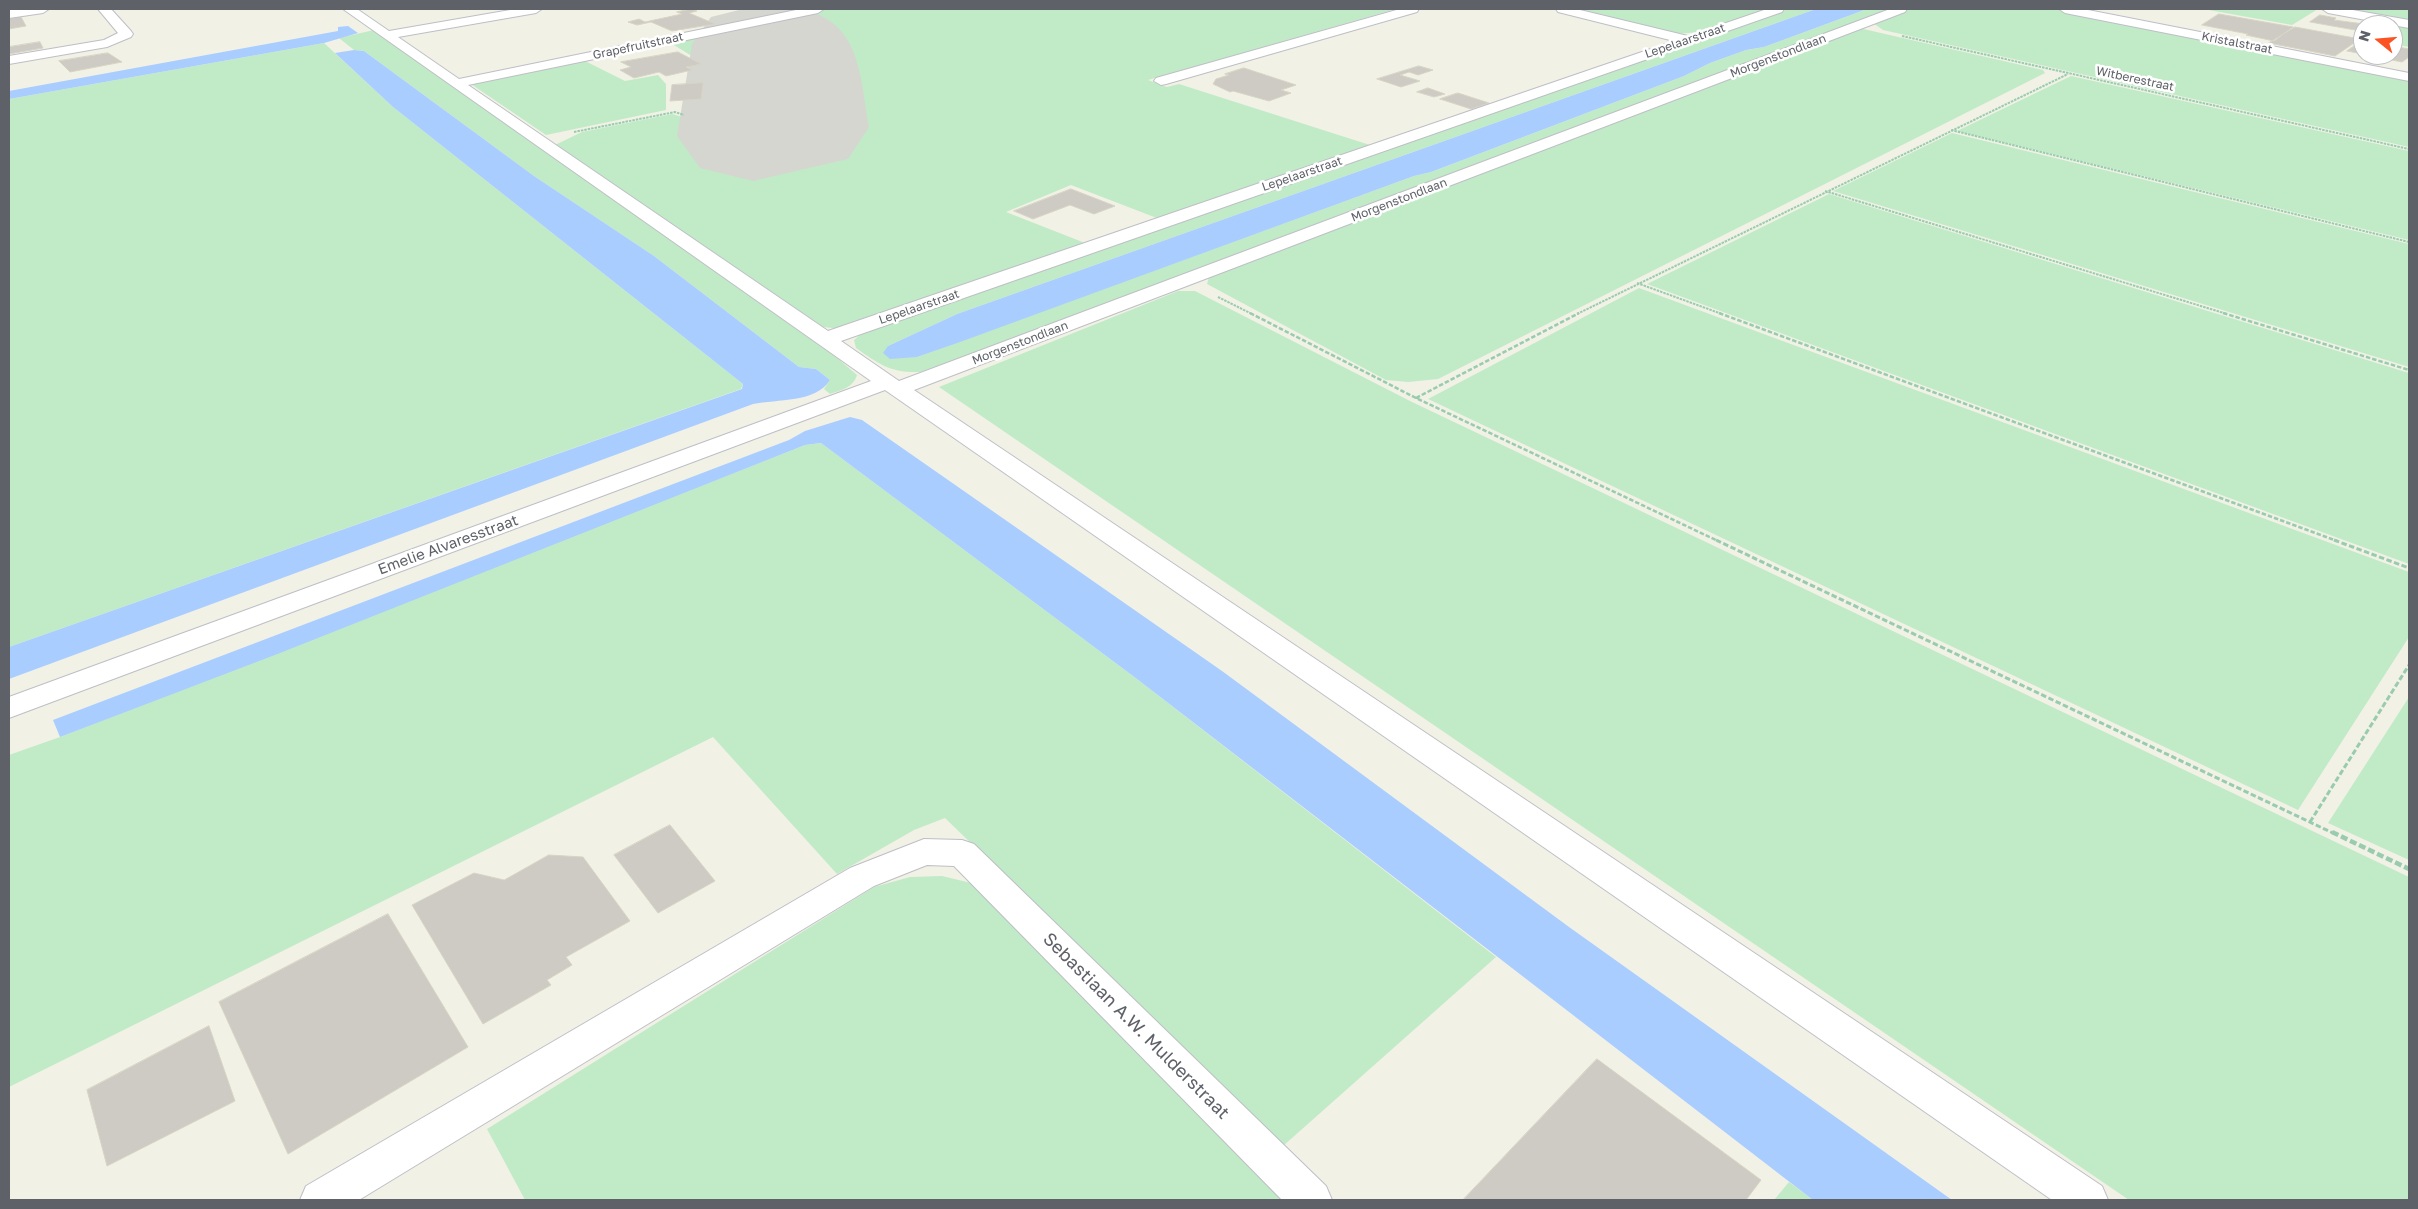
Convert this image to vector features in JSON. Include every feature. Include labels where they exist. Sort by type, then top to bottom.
[{"type":"street","points":[[9,14],[43,9]]},
{"type":"street","points":[[9,60],[107,43],[126,34],[104,9]]},
{"type":"street","points":[[349,9],[892,386],[2087,1200]]},
{"type":"street","points":[[387,36],[536,9]]},
{"type":"street","name":"Grapefruitstraat","points":[[458,83],[818,9]]},
{"type":"street","points":[[1162,81],[1413,9]]},
{"type":"street","points":[[1562,9],[1688,40]]},
{"type":"street","name":"Lepelaarstraat","points":[[826,339],[1778,9]]},
{"type":"street","name":"Morgenstondlaan","points":[[892,386],[1186,281],[1901,9]]},
{"type":"street","name":"Kristalstraat","points":[[2065,9],[2409,77]]},
{"type":"street","points":[[2328,9],[2409,24]]},
{"type":"street","name":"Emelie Alvaresstraat","points":[[9,708],[892,386]]},
{"type":"street","name":"Sebastiaan A.W. Mulderstraat","points":[[321,1200],[862,877],[924,852],[962,853],[1310,1200]]},
{"type":"path","name":"Witberestraat","points":[[1856,26],[2409,149]]},
{"type":"path","points":[[1416,398],[1637,283],[2068,74]]},
{"type":"path","points":[[540,141],[585,129],[675,112],[684,115]]},
{"type":"path","points":[[1950,130],[2409,242]]},
{"type":"path","points":[[1825,191],[2409,370]]},
{"type":"path","points":[[1186,281],[1416,398],[2409,869]]},
{"type":"path","points":[[1637,283],[2409,568]]},
{"type":"path","points":[[2310,822],[2409,665]]},
{"type":"green space","points":[[828,9],[1396,9],[1148,80],[1167,87],[1179,84],[1373,146],[1162,220],[1071,185],[1006,212],[1085,243],[842,329],[823,327],[555,145],[582,132],[672,114],[683,117],[748,106],[747,139],[799,127],[794,50],[773,39],[751,43],[751,58],[708,66],[669,42]]},
{"type":"green space","points":[[1571,9],[1770,9],[1700,32],[1675,34]]},
{"type":"green space","points":[[1788,9],[1816,9],[957,314],[888,346],[917,357],[1414,176],[1431,172],[1684,76],[1710,63],[1746,50],[1764,47],[1867,9],[1893,9],[1074,318],[920,372],[901,371],[885,366],[856,348],[854,340],[861,334]]},
{"type":"green space","points":[[1910,9],[2055,9],[2409,80],[2409,147],[1883,30],[1873,23]]},
{"type":"green space","points":[[2203,9],[2318,9],[2292,25]]},
{"type":"green space","points":[[2336,9],[2409,9],[2409,22],[2403,21],[2403,15],[2368,15]]},
{"type":"green space","points":[[2403,25],[2409,26],[2409,47],[2403,46]]},
{"type":"green space","points":[[1859,28],[2043,70],[2045,73],[1438,379],[1408,382],[1386,380],[1207,284],[1209,277]]},
{"type":"green space","points":[[374,30],[836,357],[857,375],[853,383],[830,394],[824,389],[830,380],[816,369],[799,367],[654,256],[534,176],[364,51],[354,50],[339,38]]},
{"type":"green space","points":[[324,43],[393,107],[743,384],[741,389],[9,647],[9,99]]},
{"type":"green space","points":[[581,59],[625,81],[658,75],[666,84],[666,110],[546,135],[468,82]]},
{"type":"green space","points":[[2071,76],[2409,151],[2409,240],[1957,131]]},
{"type":"green space","points":[[1952,133],[2409,244],[2409,367],[1833,191]]},
{"type":"green space","points":[[1829,194],[2409,373],[2409,564],[1647,284]]},
{"type":"green space","points":[[1639,288],[2409,572],[2409,637],[2298,810],[1428,399]]},
{"type":"green space","points":[[1178,291],[1195,291],[1410,401],[2409,877],[2409,1200],[2129,1200],[939,387]]},
{"type":"green space","points":[[821,443],[1137,679],[1496,957],[1283,1146],[945,818],[914,830],[837,874],[713,737],[9,1087],[9,755],[60,737],[805,445]]},
{"type":"green space","points":[[2409,697],[2409,860],[2328,823]]},
{"type":"green space","points":[[942,876],[971,883],[1285,1200],[525,1200],[487,1129],[874,887],[910,877]]},
{"type":"green space","points":[[1789,1182],[1813,1200],[1774,1200]]},
{"type":"water","points":[[1816,9],[1867,9],[1764,47],[1746,50],[1710,63],[1684,76],[1431,172],[1414,176],[960,342],[917,357],[890,359],[883,353],[888,346],[957,314]]},
{"type":"water","points":[[348,26],[358,33],[324,43],[9,99],[9,91],[338,31],[338,27]]},
{"type":"water","points":[[354,50],[364,51],[534,176],[654,256],[799,367],[816,369],[830,380],[815,393],[795,399],[753,404],[9,679],[9,647],[742,389],[743,384],[393,107],[335,53]]},
{"type":"water","points":[[850,417],[862,420],[1222,671],[1569,927],[1952,1200],[1813,1200],[1137,679],[821,443],[805,445],[280,653],[60,737],[53,720],[789,440],[805,431]]},
{"type":"building","points":[[691,9],[697,11],[689,13],[715,24],[672,31],[651,22],[637,25],[628,22],[639,19],[645,22],[682,14],[677,12]]},
{"type":"building","points":[[2219,14],[2293,27],[2274,41],[2202,25]]},
{"type":"building","points":[[2320,15],[2336,18],[2334,20],[2353,23],[2353,30],[2310,22]]},
{"type":"building","points":[[21,17],[26,26],[9,29],[9,19]]},
{"type":"building","points":[[2295,27],[2353,38],[2353,44],[2335,56],[2269,43]]},
{"type":"building","points":[[40,42],[43,48],[9,54],[9,47]]},
{"type":"building","points":[[2353,47],[2353,52],[2347,51]]},
{"type":"building","points":[[2403,48],[2409,49],[2409,57],[2403,61]]},
{"type":"building","points":[[678,52],[701,64],[686,67],[692,70],[666,76],[659,72],[634,78],[620,70],[631,67],[621,62]]},
{"type":"building","points":[[108,53],[122,62],[70,72],[59,61]]},
{"type":"building","points":[[1419,66],[1433,70],[1418,75],[1409,72],[1400,75],[1420,81],[1401,87],[1377,79]]},
{"type":"building","points":[[1244,68],[1296,85],[1281,90],[1291,93],[1269,101],[1233,91],[1230,92],[1213,84],[1216,79],[1229,75],[1225,74]]},
{"type":"building","points":[[703,83],[701,99],[670,101],[672,85]]},
{"type":"building","points":[[1428,88],[1445,94],[1434,97],[1417,92]]},
{"type":"building","points":[[1458,93],[1489,103],[1471,109],[1440,99]]},
{"type":"building","points":[[1071,189],[1115,206],[1094,214],[1070,205],[1033,219],[1014,211]]},
{"type":"building","points":[[670,825],[715,881],[658,913],[614,855]]},
{"type":"building","points":[[549,855],[583,857],[630,921],[566,957],[572,965],[547,980],[551,985],[483,1024],[412,905],[474,873],[504,880]]},
{"type":"building","points":[[388,914],[468,1047],[288,1154],[219,1002]]},
{"type":"building","points":[[209,1026],[235,1101],[107,1166],[87,1090]]},
{"type":"building","points":[[1597,1059],[1761,1180],[1746,1200],[1463,1200]]},
{"type":"runway","points":[[772,41],[790,51],[795,127],[753,136],[756,44],[772,41]]}]
